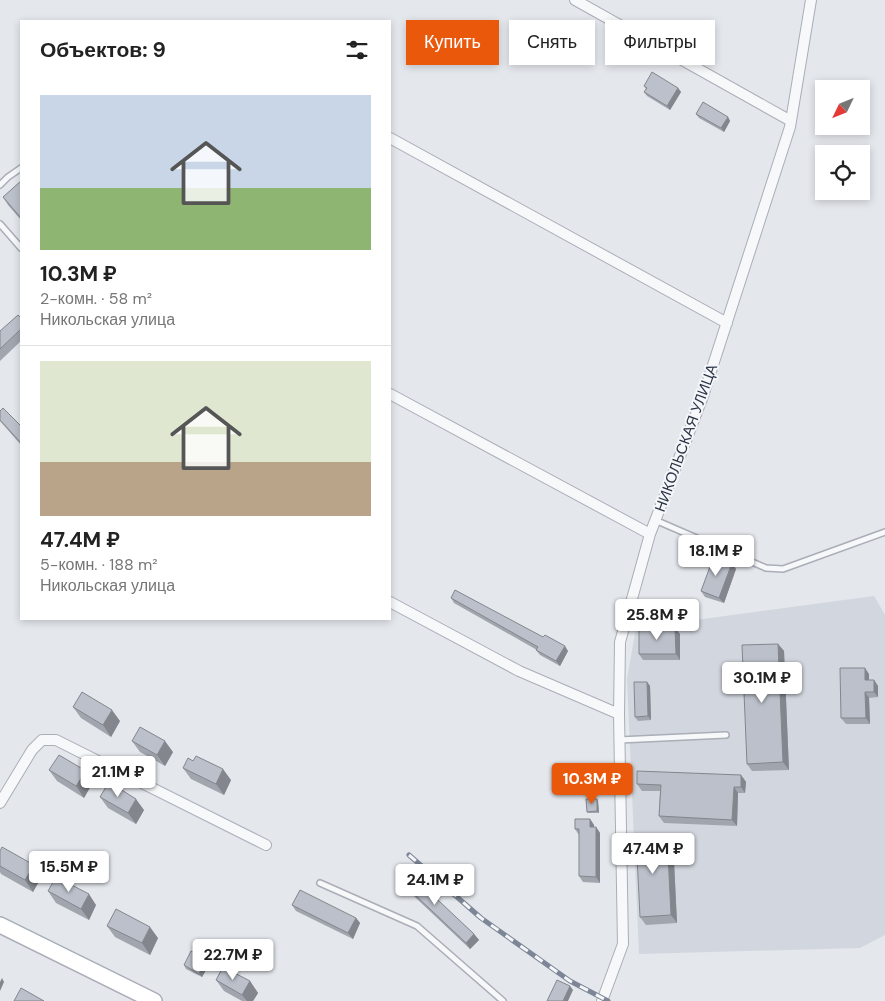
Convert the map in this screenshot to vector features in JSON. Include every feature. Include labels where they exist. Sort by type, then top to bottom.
[{"type":"main road","points":[[0,925],[154,1001]]},
{"type":"street","points":[[575,0],[791,121]]},
{"type":"street","name":"НИКОЛЬСКАЯ УЛИЦА","points":[[602,1001],[623,944],[619,740],[620,642],[650,534],[703,396],[791,121],[811,0]]},
{"type":"street","points":[[391,139],[727,323]]},
{"type":"street","points":[[391,395],[650,534]]},
{"type":"street","points":[[391,603],[519,671],[619,714]]},
{"type":"street","points":[[0,802],[32,750],[42,740],[56,740],[266,845]]},
{"type":"lane","points":[[0,185],[20,169]]},
{"type":"lane","points":[[0,224],[20,247]]},
{"type":"lane","points":[[655,520],[766,568],[783,569],[885,532]]},
{"type":"lane","points":[[619,740],[726,735]]},
{"type":"lane","points":[[320,883],[417,926],[503,1001]]},
{"type":"shaded area","points":[[874,596],[885,615],[885,935],[860,948],[639,954],[627,679],[636,628]]},
{"type":"building","points":[[652,72],[678,88],[667,106],[644,92],[647,88],[644,86]]},
{"type":"building","points":[[703,102],[728,117],[721,128],[696,114]]},
{"type":"building","points":[[20,182],[20,217],[3,197]]},
{"type":"building","points":[[18,315],[20,317],[20,330],[0,349],[0,331]]},
{"type":"building","points":[[3,408],[20,425],[20,442],[0,420],[0,411]]},
{"type":"building","points":[[714,556],[732,563],[719,598],[701,591]]},
{"type":"building","points":[[455,590],[543,637],[545,635],[565,646],[556,661],[536,650],[538,647],[451,598]]},
{"type":"building","points":[[639,628],[675,628],[676,654],[639,654]]},
{"type":"building","points":[[778,644],[783,762],[747,764],[742,645]]},
{"type":"building","points":[[840,668],[865,668],[865,680],[874,680],[874,692],[865,692],[866,718],[841,718]]},
{"type":"building","points":[[634,682],[647,682],[648,716],[635,717]]},
{"type":"building","points":[[82,692],[112,710],[103,725],[73,707]]},
{"type":"building","points":[[140,727],[165,741],[157,755],[132,741]]},
{"type":"building","points":[[59,755],[86,771],[76,786],[49,770]]},
{"type":"building","points":[[196,756],[223,769],[216,784],[183,768],[188,758],[193,761]]},
{"type":"building","points":[[637,771],[741,775],[741,787],[734,787],[732,820],[659,816],[661,785],[637,784]]},
{"type":"building","points":[[109,782],[136,799],[128,813],[100,797]]},
{"type":"building","points":[[586,799],[597,799],[597,811],[587,812]]},
{"type":"building","points":[[575,819],[590,819],[590,827],[596,827],[596,877],[579,876],[579,829],[575,829]]},
{"type":"building","points":[[667,834],[671,915],[640,917],[636,835]]},
{"type":"building","points":[[2,847],[34,865],[25,880],[0,866],[0,851]]},
{"type":"building","points":[[404,868],[474,934],[466,943],[396,877]]},
{"type":"building","points":[[56,877],[89,894],[81,909],[48,891]]},
{"type":"building","points":[[300,890],[356,918],[348,933],[292,905]]},
{"type":"building","points":[[116,909],[150,927],[142,943],[107,926]]},
{"type":"building","points":[[191,951],[207,959],[199,974],[184,965]]},
{"type":"building","points":[[223,967],[250,981],[242,995],[216,980]]},
{"type":"building","points":[[557,980],[570,986],[563,1001],[547,1001]]},
{"type":"building","points":[[21,988],[44,1001],[14,1001]]},
{"type":"railway","points":[[409,855],[481,918],[570,981],[608,1001]]}]
